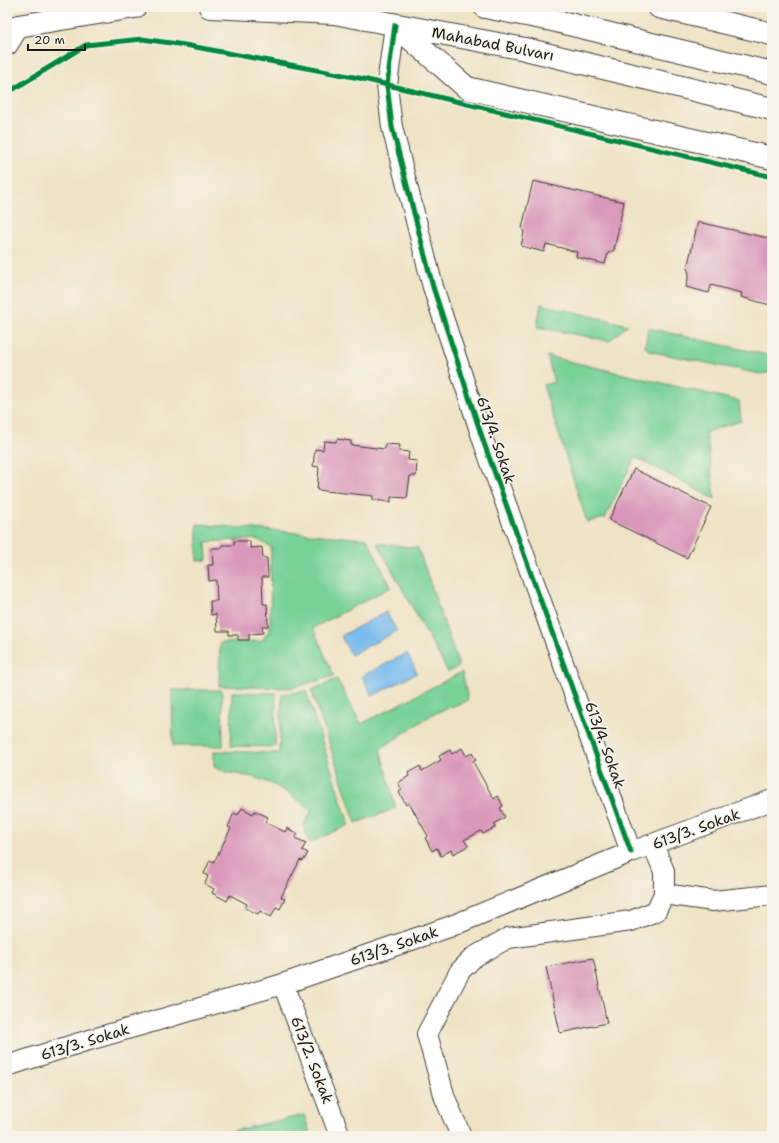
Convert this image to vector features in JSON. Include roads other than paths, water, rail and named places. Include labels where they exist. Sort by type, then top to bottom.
[{"type":"main road","points":[[10,34],[36,7]]},
{"type":"main road","points":[[10,34],[135,7]]},
{"type":"main road","name":"Mahabad Bulvarı","points":[[210,7],[334,14],[395,25],[525,49],[772,109]]},
{"type":"main road","points":[[485,7],[552,20],[772,73]]},
{"type":"main road","points":[[659,7],[772,34]]},
{"type":"main road","points":[[395,25],[467,88],[772,158]]},
{"type":"street","name":"613/4. Sokak","points":[[395,25],[387,85],[392,127],[433,287],[484,443],[631,852]]},
{"type":"street","name":"613/3. Sokak","points":[[7,1066],[79,1043],[284,984],[449,927],[631,852],[772,800]]},
{"type":"street","points":[[461,1136],[445,1098],[427,1034],[460,971],[474,956],[508,938],[631,921],[656,911],[664,894],[664,871],[652,845]]},
{"type":"street","points":[[664,894],[713,901],[772,895]]},
{"type":"street","name":"613/2. Sokak","points":[[284,984],[340,1136]]},
{"type":"water","points":[[386,612],[397,631],[351,655],[341,636]]},
{"type":"water","points":[[407,653],[417,673],[372,696],[362,676]]}]
